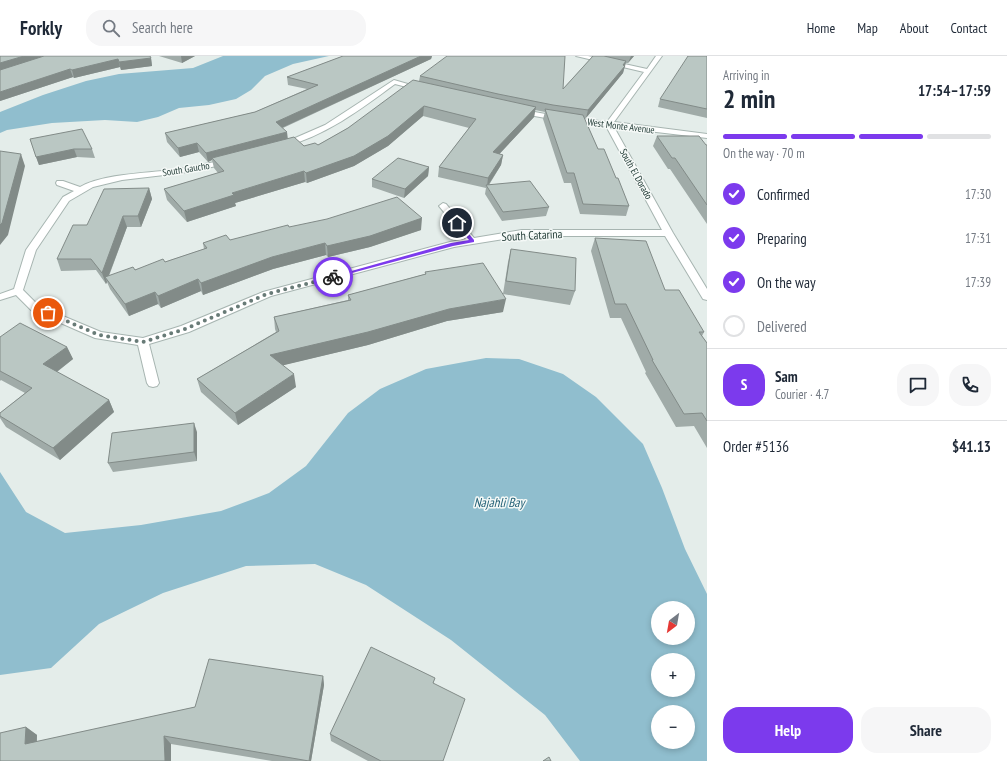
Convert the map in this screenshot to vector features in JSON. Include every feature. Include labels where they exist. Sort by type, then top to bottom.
[{"type":"street","points":[[579,56],[649,71]]},
{"type":"street","points":[[609,124],[659,56]]},
{"type":"street","points":[[278,147],[300,141],[338,122],[394,82],[430,90]]},
{"type":"street","name":"West Monte Avenue","points":[[510,109],[551,118],[707,136]]},
{"type":"street","name":"South El Dorado","points":[[609,124],[668,233],[707,297]]},
{"type":"street","name":"South Gaucho","points":[[18,291],[31,250],[66,199],[90,185],[122,178],[181,171],[241,157]]},
{"type":"street","points":[[60,183],[81,190]]},
{"type":"street","points":[[442,206],[472,241]]},
{"type":"street","name":"South Catarina","points":[[18,291],[35,308],[99,335],[143,342],[185,329],[267,294],[453,244],[522,233],[668,233]]},
{"type":"street","points":[[0,297],[18,291]]},
{"type":"street","points":[[143,342],[153,383]]},
{"type":"water","points":[[223,56],[329,56],[293,64],[265,76],[251,90],[236,99],[209,105],[179,108],[158,117],[137,122],[105,120],[52,123],[7,130],[0,133],[0,112],[43,95],[86,81],[119,74],[193,68]]},
{"type":"water","name":"Najahli Bay","points":[[486,358],[519,359],[563,374],[596,397],[643,444],[662,488],[685,549],[707,594],[707,761],[580,761],[545,715],[451,640],[366,585],[315,564],[246,566],[163,593],[99,624],[51,668],[0,675],[0,472],[26,512],[65,533],[141,525],[221,511],[269,493],[306,466],[348,413],[380,389],[426,369]]},
{"type":"building","points":[[0,56],[24,56],[0,63]]},
{"type":"building","points":[[44,56],[150,56],[151,58],[119,62],[118,59],[72,70],[70,69],[0,92],[0,70]]},
{"type":"building","points":[[343,56],[421,56],[276,122],[287,132],[206,153],[197,143],[178,148],[165,133],[255,112],[318,85],[287,77]]},
{"type":"building","points":[[447,56],[565,56],[563,89],[593,56],[604,56],[626,61],[623,65],[625,66],[588,110],[553,105],[498,94],[420,76]]},
{"type":"building","points":[[688,56],[707,56],[707,109],[660,99]]},
{"type":"building","points":[[413,80],[536,107],[493,152],[503,155],[488,178],[439,167],[476,119],[424,106],[388,136],[354,156],[306,173],[304,171],[232,193],[234,195],[184,211],[164,189],[224,171],[212,158],[294,137],[304,146],[315,143],[318,145],[348,128]]},
{"type":"building","points":[[545,109],[583,115],[598,149],[604,149],[629,206],[583,204],[574,173],[567,173]]},
{"type":"building","points":[[82,129],[92,149],[74,149],[36,157],[30,139]]},
{"type":"building","points":[[657,136],[699,136],[707,145],[707,205],[675,158],[672,158]]},
{"type":"building","points":[[0,151],[21,154],[2,223],[0,225]]},
{"type":"building","points":[[398,158],[429,167],[405,189],[372,179]]},
{"type":"building","points":[[530,181],[549,207],[503,212],[486,185]]},
{"type":"building","points":[[149,188],[138,216],[123,216],[102,273],[91,259],[57,259],[73,225],[87,225],[104,189]]},
{"type":"building","points":[[397,197],[422,218],[370,236],[327,246],[325,243],[272,257],[201,283],[198,279],[158,296],[155,292],[125,304],[105,277],[133,267],[135,270],[163,259],[165,262],[207,248],[203,243],[226,235],[230,240],[288,225],[289,227],[327,219]]},
{"type":"building","points":[[595,238],[646,241],[665,290],[679,290],[704,332],[699,332],[707,343],[707,421],[702,413],[684,414],[652,360],[626,304],[615,304]]},
{"type":"building","points":[[511,249],[576,258],[575,291],[506,281]]},
{"type":"building","points":[[483,263],[506,299],[449,309],[368,332],[270,355],[294,374],[235,413],[197,379],[279,331],[274,317],[351,300],[348,295],[426,274],[425,272]]},
{"type":"building","points":[[20,323],[67,347],[43,364],[109,400],[53,448],[0,416],[0,413],[32,388],[0,371],[0,337]]},
{"type":"building","points":[[194,423],[194,452],[108,463],[112,433]]},
{"type":"building","points":[[371,647],[435,678],[433,683],[465,699],[443,761],[381,761],[330,734]]},
{"type":"building","points":[[209,659],[323,676],[309,761],[164,736],[165,761],[0,761],[0,733],[26,727],[25,744],[195,707]]},
{"type":"building","points":[[549,757],[551,761],[543,761]]},
{"type":"way so far","points":[[48,313],[99,335],[143,342],[185,329],[267,294],[333,277]]},
{"type":"route","points":[[333,277],[453,244],[472,241],[457,223]]}]
